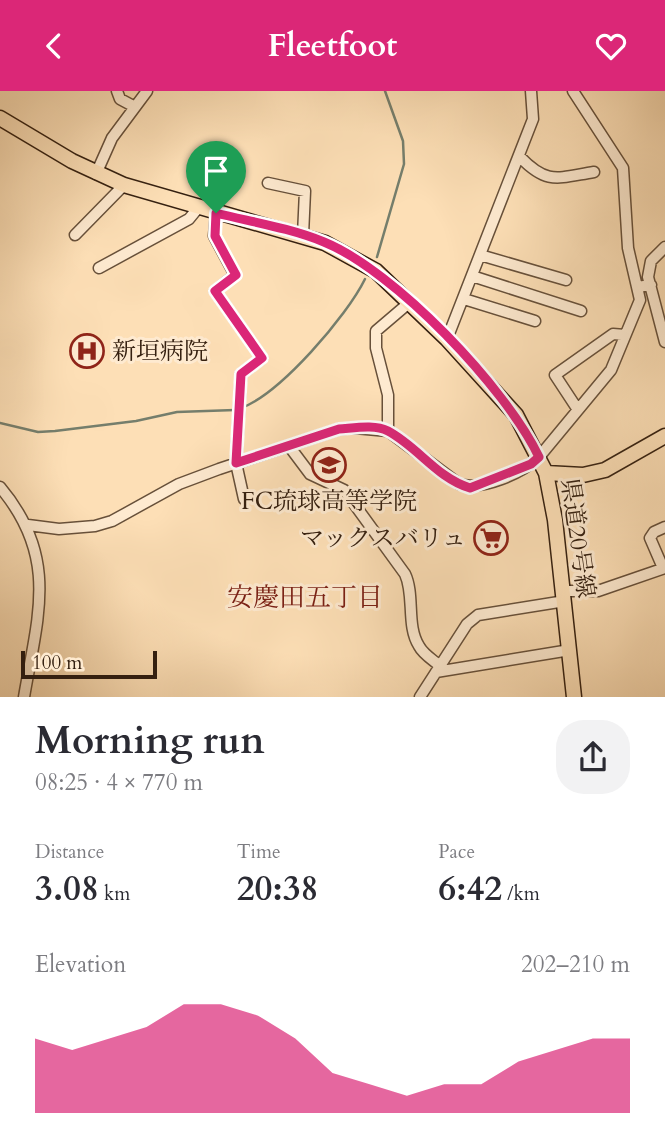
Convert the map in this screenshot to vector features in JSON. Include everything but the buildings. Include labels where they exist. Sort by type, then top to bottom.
[{"type":"main road","name":"県道20号線","points":[[0,118],[96,174],[124,185],[325,243],[376,271],[447,339],[516,415],[546,473],[564,596],[574,697]]},
{"type":"main road","points":[[546,473],[583,475],[605,470],[665,436]]},
{"type":"street","points":[[117,91],[120,99],[135,107]]},
{"type":"street","points":[[96,174],[113,138],[147,91]]},
{"type":"street","points":[[447,339],[533,119],[531,91]]},
{"type":"street","points":[[28,525],[59,529],[103,524],[179,484],[339,429],[388,431],[439,472],[470,488],[531,464],[611,370],[640,300],[628,248],[623,168],[573,91]]},
{"type":"street","points":[[520,157],[539,176],[553,179],[594,172]]},
{"type":"street","points":[[268,183],[304,191],[303,235]]},
{"type":"street","points":[[75,235],[124,185]]},
{"type":"street","points":[[99,268],[189,219],[198,208]]},
{"type":"street","points":[[216,213],[215,236],[236,275],[215,291],[262,358],[241,374],[236,463],[244,499]]},
{"type":"street","points":[[665,247],[649,267],[665,342]]},
{"type":"street","points":[[480,255],[566,280]]},
{"type":"street","points":[[472,276],[581,311]]},
{"type":"street","points":[[637,287],[651,285]]},
{"type":"street","points":[[464,299],[535,321]]},
{"type":"street","points":[[388,431],[388,395],[376,348],[376,331],[410,302]]},
{"type":"street","points":[[578,410],[555,375],[612,334],[625,335]]},
{"type":"street","points":[[289,446],[310,474],[344,490],[405,574],[411,587],[409,602],[418,646],[438,669]]},
{"type":"street","points":[[0,487],[28,525],[36,548],[40,590],[23,697]]},
{"type":"street","points":[[420,697],[467,624],[478,615],[597,591],[664,568],[650,538],[654,532],[665,527]]},
{"type":"street","points":[[438,669],[570,650]]},
{"type":"waterway","points":[[377,257],[404,164],[403,141],[385,91]]},
{"type":"waterway","points":[[241,408],[257,400],[293,371],[344,313],[365,279]]},
{"type":"waterway","points":[[0,423],[38,432],[136,421],[177,412],[235,410]]},
{"type":"place","name":"新垣病院","points":[[87,351]]},
{"type":"place","name":"FC琉球高等学院","points":[[329,465]]},
{"type":"place","name":"マックスバリュ","points":[[491,538]]},
{"type":"district","name":"安慶田五丁目","points":[[305,597]]},
{"type":"route","points":[[216,213],[294,232],[325,243],[376,271],[487,380],[516,415],[539,457],[531,464],[470,488],[439,472],[388,431],[355,428],[339,429],[236,463],[241,374],[262,358],[215,291],[236,275],[215,236],[216,213]]}]
